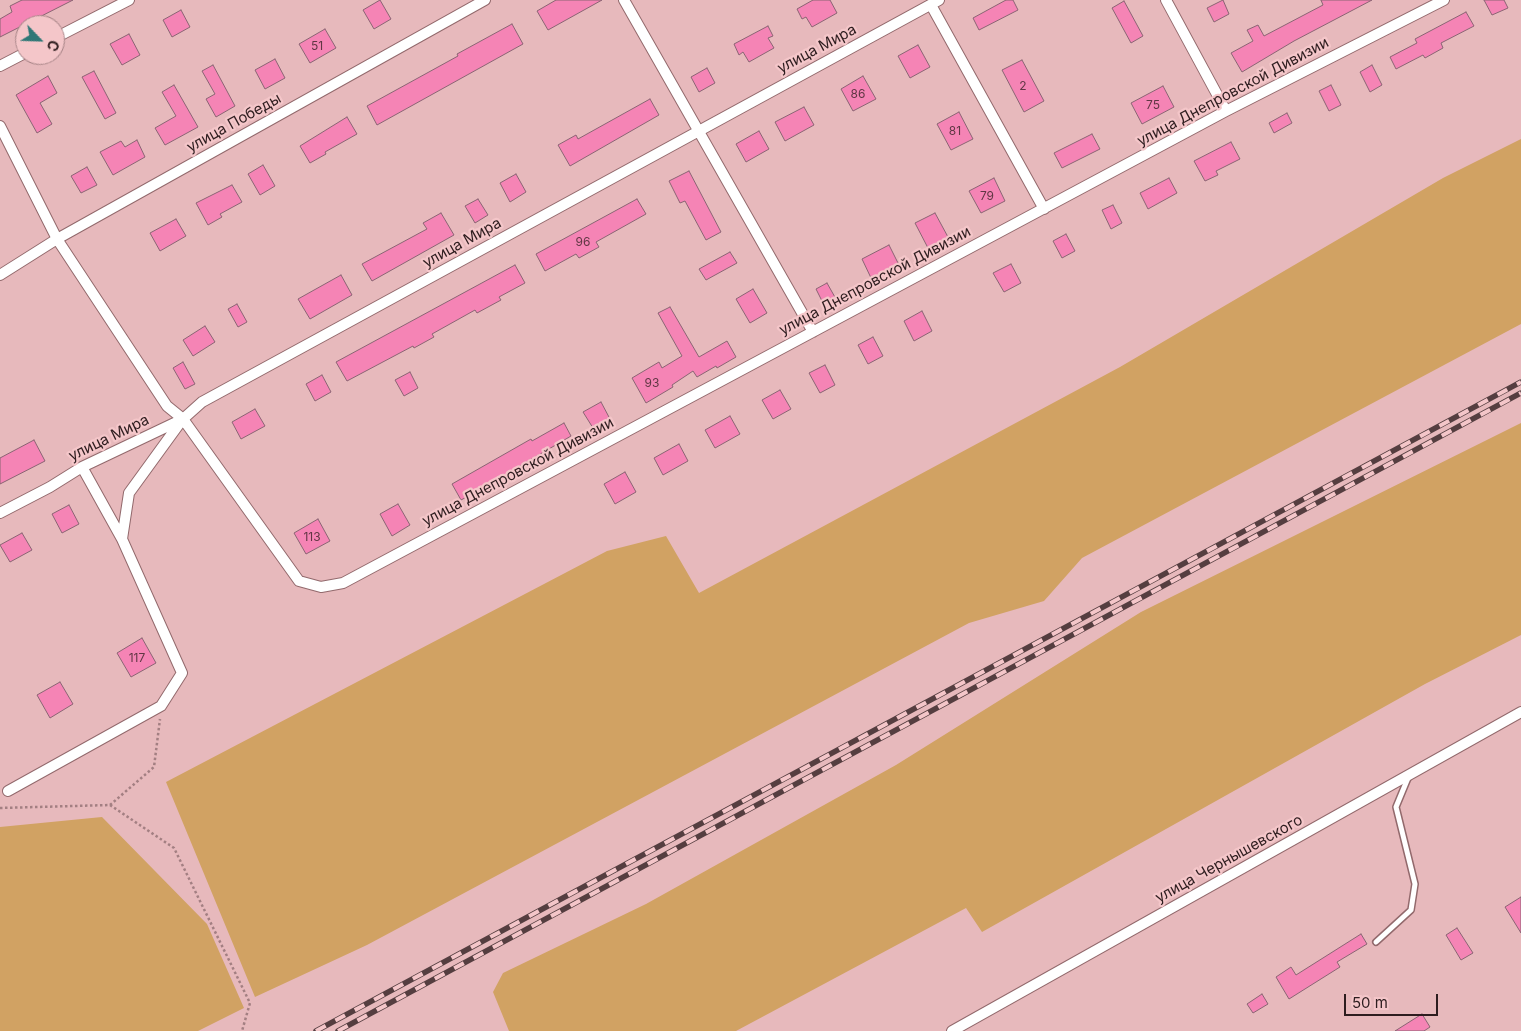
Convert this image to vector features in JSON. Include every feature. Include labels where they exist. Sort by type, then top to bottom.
[{"type":"street","points":[[65,33],[129,0]]},
{"type":"street","name":"улица Победы","points":[[0,275],[57,238],[486,0]]},
{"type":"street","points":[[624,0],[813,332]]},
{"type":"street","points":[[1166,0],[1226,111]]},
{"type":"street","name":"улица Днепровской Дивизии","points":[[183,419],[299,581],[320,587],[343,583],[1226,111],[1444,0]]},
{"type":"street","points":[[935,2],[1044,209]]},
{"type":"street","name":"улица Мира","points":[[0,513],[50,487],[82,467],[183,419],[202,402],[935,2]]},
{"type":"street","points":[[0,66],[15,58]]},
{"type":"street","points":[[0,126],[57,238],[167,406],[183,419],[129,493],[122,539]]},
{"type":"street","points":[[8,791],[161,706],[182,673],[122,539],[82,467]]},
{"type":"street","name":"улица Чернышевского","points":[[952,1031],[1521,712]]},
{"type":"lane","points":[[1376,942],[1410,910],[1415,884],[1396,807],[1409,775]]},
{"type":"path","points":[[110,805],[154,767],[161,706]]},
{"type":"path","points":[[0,808],[110,805],[174,848],[250,1003],[242,1031]]},
{"type":"shaded area","points":[[1521,139],[1521,324],[1082,558],[1044,601],[969,623],[367,945],[255,997],[166,782],[607,551],[666,536],[699,593],[1120,367],[1443,178]]},
{"type":"shaded area","points":[[1521,423],[1521,635],[1425,684],[982,932],[966,908],[736,1031],[509,1031],[493,992],[503,973],[646,904],[896,765],[1141,612]]},
{"type":"shaded area","points":[[102,817],[207,924],[244,1008],[198,1031],[0,1031],[0,827]]},
{"type":"building","points":[[22,0],[73,0],[43,15],[15,15],[15,29],[0,37],[0,19],[12,12],[10,6]]},
{"type":"building","points":[[380,0],[391,19],[374,29],[363,10]]},
{"type":"building","points":[[556,0],[602,0],[548,30],[537,11]]},
{"type":"building","points":[[813,0],[830,0],[837,13],[812,27],[806,17],[802,19],[797,9]]},
{"type":"building","points":[[1006,0],[1013,0],[1018,10],[979,30],[973,18]]},
{"type":"building","points":[[1223,0],[1229,14],[1214,22],[1207,8]]},
{"type":"building","points":[[1321,0],[1372,0],[1294,41],[1242,72],[1231,53],[1253,41],[1247,30],[1258,25],[1264,36],[1323,5]]},
{"type":"building","points":[[1484,0],[1504,0],[1508,8],[1492,15]]},
{"type":"building","points":[[1124,1],[1143,36],[1131,43],[1112,8]]},
{"type":"building","points":[[181,10],[190,27],[172,37],[163,20]]},
{"type":"building","points":[[1466,12],[1474,26],[1441,43],[1443,48],[1425,58],[1423,55],[1396,69],[1390,57],[1417,43],[1415,39]]},
{"type":"building","points":[[512,24],[523,44],[377,125],[367,106]]},
{"type":"building","points":[[768,26],[773,36],[768,38],[774,48],[749,62],[743,52],[739,55],[734,44]]},
{"type":"building","points":[[325,29],[336,48],[310,63],[299,44]]},
{"type":"building","points":[[129,34],[140,55],[122,65],[110,44]]},
{"type":"building","points":[[918,45],[930,67],[910,78],[898,56]]},
{"type":"building","points":[[275,59],[285,78],[265,89],[255,70]]},
{"type":"building","points":[[1022,60],[1044,101],[1024,112],[1002,70]]},
{"type":"building","points":[[213,65],[235,106],[216,117],[206,99],[215,94],[202,71]]},
{"type":"building","points":[[1372,65],[1382,85],[1370,92],[1360,72]]},
{"type":"building","points":[[707,68],[715,83],[699,92],[691,77]]},
{"type":"building","points":[[94,71],[116,113],[105,119],[82,77]]},
{"type":"building","points":[[48,76],[57,93],[40,103],[52,124],[37,133],[16,95]]},
{"type":"building","points":[[863,76],[876,99],[853,111],[841,89]]},
{"type":"building","points":[[174,85],[198,127],[165,145],[155,128],[176,116],[162,92]]},
{"type":"building","points":[[1331,85],[1341,105],[1329,111],[1319,91]]},
{"type":"building","points":[[1163,86],[1174,107],[1142,124],[1131,103]]},
{"type":"building","points":[[650,99],[659,115],[570,166],[558,145],[576,135],[578,139]]},
{"type":"building","points":[[804,107],[814,125],[785,141],[775,122]]},
{"type":"building","points":[[959,112],[973,139],[951,150],[937,124]]},
{"type":"building","points":[[1287,113],[1292,123],[1274,133],[1269,123]]},
{"type":"building","points":[[347,117],[357,134],[310,163],[300,146]]},
{"type":"building","points":[[759,131],[769,149],[746,162],[736,144]]},
{"type":"building","points":[[1092,134],[1100,149],[1062,168],[1054,153]]},
{"type":"building","points":[[137,140],[145,157],[113,175],[100,152],[121,141],[125,147]]},
{"type":"building","points":[[1231,142],[1240,159],[1216,171],[1218,175],[1205,181],[1194,161]]},
{"type":"building","points":[[263,165],[275,186],[260,195],[248,174]]},
{"type":"building","points":[[87,167],[97,185],[81,193],[71,176]]},
{"type":"building","points":[[689,171],[721,232],[706,240],[685,201],[680,203],[669,181]]},
{"type":"building","points":[[516,174],[526,192],[510,202],[500,183]]},
{"type":"building","points":[[994,178],[1005,201],[981,213],[969,191]]},
{"type":"building","points":[[1169,178],[1177,193],[1148,209],[1140,193]]},
{"type":"building","points":[[232,185],[242,202],[220,214],[222,217],[208,225],[196,203]]},
{"type":"building","points":[[478,199],[488,215],[475,223],[465,206]]},
{"type":"building","points":[[637,199],[646,214],[596,242],[599,247],[579,258],[576,254],[545,271],[536,254]]},
{"type":"building","points":[[1113,205],[1122,223],[1111,229],[1102,210]]},
{"type":"building","points":[[441,213],[454,235],[372,281],[362,264],[427,229],[423,223]]},
{"type":"building","points":[[935,213],[948,237],[928,248],[915,223]]},
{"type":"building","points":[[176,219],[186,236],[160,251],[150,233]]},
{"type":"building","points":[[1066,234],[1075,251],[1062,258],[1053,241]]},
{"type":"building","points":[[889,245],[899,265],[872,280],[862,259]]},
{"type":"building","points":[[730,252],[737,263],[706,280],[699,269]]},
{"type":"building","points":[[1011,264],[1021,283],[1004,292],[993,273]]},
{"type":"building","points":[[515,265],[525,283],[499,297],[501,300],[477,313],[475,310],[432,334],[434,337],[347,381],[336,362]]},
{"type":"building","points":[[341,275],[352,295],[310,319],[298,299]]},
{"type":"building","points":[[827,283],[836,299],[824,305],[816,289]]},
{"type":"building","points":[[753,289],[767,313],[750,323],[736,299]]},
{"type":"building","points":[[237,304],[247,322],[238,327],[228,309]]},
{"type":"building","points":[[670,307],[699,357],[727,341],[736,357],[697,377],[693,371],[672,385],[673,387],[646,403],[632,378],[659,362],[662,368],[682,356],[658,313]]},
{"type":"building","points":[[922,311],[932,331],[914,341],[904,321]]},
{"type":"building","points":[[205,326],[215,342],[193,356],[183,340]]},
{"type":"building","points":[[873,337],[883,356],[868,364],[858,345]]},
{"type":"building","points":[[183,362],[195,384],[185,389],[173,368]]},
{"type":"building","points":[[825,365],[835,385],[820,393],[809,373]]},
{"type":"building","points":[[410,372],[418,388],[404,396],[395,380]]},
{"type":"building","points":[[322,375],[331,392],[315,401],[306,384]]},
{"type":"building","points":[[780,390],[791,409],[773,419],[762,400]]},
{"type":"building","points":[[601,402],[610,419],[593,428],[583,412]]},
{"type":"building","points":[[255,409],[265,426],[241,439],[232,422]]},
{"type":"building","points":[[730,416],[740,434],[715,448],[705,430]]},
{"type":"building","points":[[564,423],[571,436],[509,474],[461,500],[452,484],[531,439],[532,441]]},
{"type":"building","points":[[34,440],[45,461],[0,484],[0,458]]},
{"type":"building","points":[[679,444],[688,461],[663,475],[654,458]]},
{"type":"building","points":[[625,472],[636,492],[615,504],[604,484]]},
{"type":"building","points":[[398,504],[410,525],[392,536],[380,514]]},
{"type":"building","points":[[69,505],[79,524],[62,533],[52,514]]},
{"type":"building","points":[[318,519],[330,541],[306,554],[294,533]]},
{"type":"building","points":[[22,533],[32,550],[10,562],[0,545]]},
{"type":"building","points":[[142,638],[156,663],[131,677],[117,653]]},
{"type":"building","points":[[60,682],[73,704],[50,718],[37,695]]},
{"type":"building","points":[[1521,897],[1521,933],[1505,907]]},
{"type":"building","points":[[1457,928],[1473,953],[1461,960],[1446,935]]},
{"type":"building","points":[[1361,934],[1367,944],[1337,962],[1340,967],[1289,999],[1276,977],[1291,967],[1296,975]]},
{"type":"building","points":[[1262,994],[1268,1004],[1253,1013],[1247,1004]]},
{"type":"building","points":[[1422,1014],[1430,1027],[1424,1031],[1395,1031]]},
{"type":"railway","points":[[316,1031],[1521,382]]},
{"type":"railway","points":[[338,1031],[1521,393]]}]
